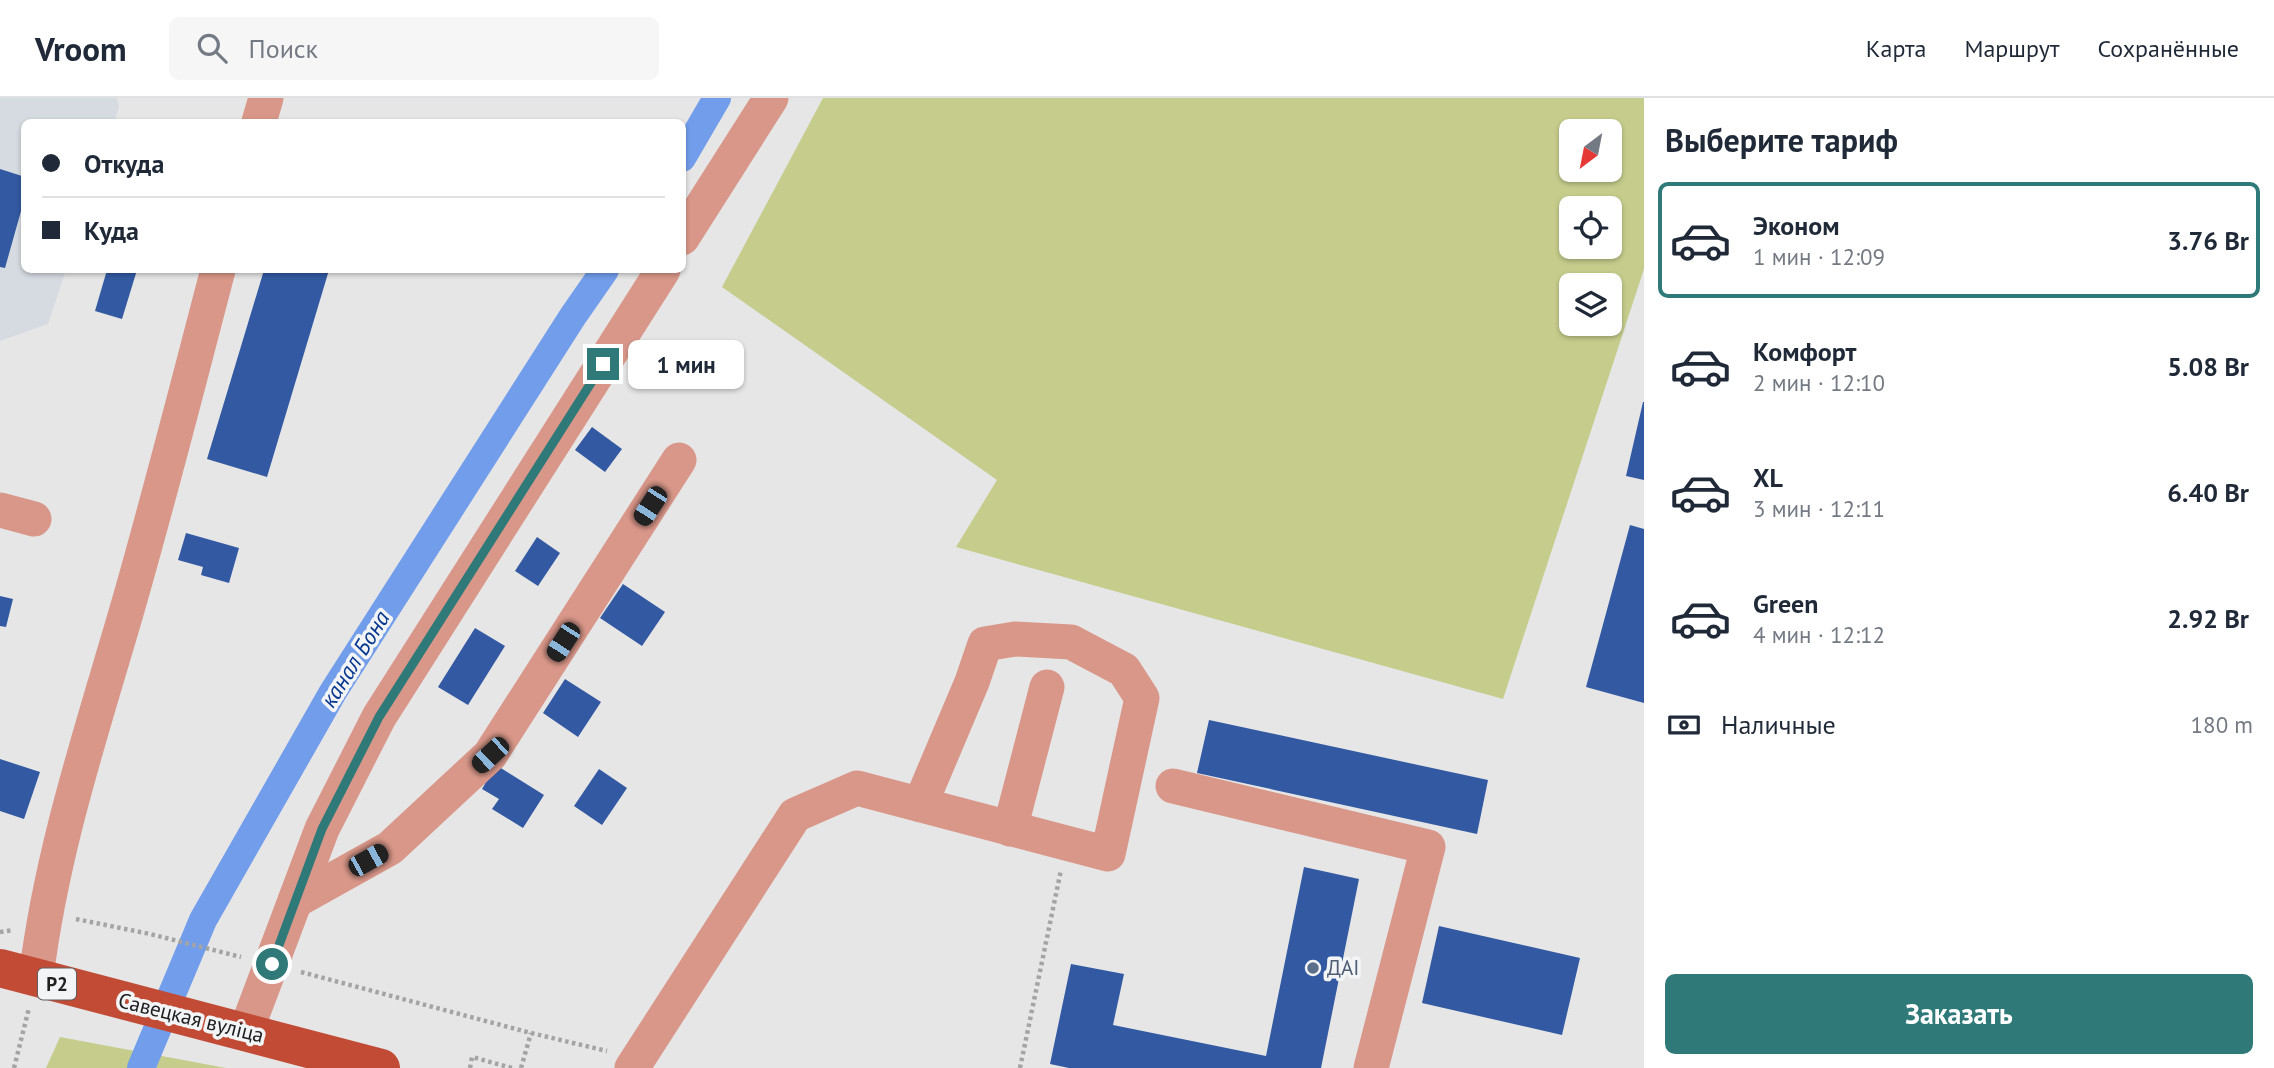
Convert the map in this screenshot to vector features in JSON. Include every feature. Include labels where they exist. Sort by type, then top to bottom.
[{"type":"main road","name":"Савецкая вуліца","points":[[0,968],[382,1068]]},
{"type":"lane","points":[[260,119],[266,98]]},
{"type":"lane","points":[[686,232],[771,98]]},
{"type":"lane","points":[[36,978],[57,850],[147,541],[217,273]]},
{"type":"lane","points":[[246,1031],[322,829],[379,717],[661,273]]},
{"type":"lane","points":[[295,901],[390,848],[490,755],[679,460]]},
{"type":"lane","points":[[0,510],[34,519]]},
{"type":"lane","points":[[634,1063],[795,815],[857,788],[920,805],[1066,844],[1108,855],[1142,698],[1124,670],[1071,642],[1015,639],[985,644],[972,682],[920,805]]},
{"type":"lane","points":[[1010,829],[1047,687]]},
{"type":"lane","points":[[1173,786],[1428,847],[1371,1068]]},
{"type":"path","points":[[1020,1068],[1066,844]]},
{"type":"path","points":[[149,934],[272,964],[634,1063]]},
{"type":"path","points":[[14,1068],[36,978]]},
{"type":"path","points":[[521,1068],[531,1033]]},
{"type":"path","points":[[470,1068],[472,1057],[512,1068]]},
{"type":"shaded area","points":[[0,98],[117,98],[119,107],[115,119],[21,119],[21,273],[65,273],[48,324],[0,341]]},
{"type":"green space","points":[[823,98],[1644,98],[1644,269],[1503,699],[956,547],[997,480],[722,287]]},
{"type":"green space","points":[[60,1037],[226,1068],[46,1068]]},
{"type":"building","points":[[0,169],[21,176],[21,211],[5,268],[0,267]]},
{"type":"building","points":[[106,273],[136,273],[122,319],[95,311]]},
{"type":"building","points":[[263,273],[328,273],[267,477],[207,459]]},
{"type":"building","points":[[1644,402],[1644,480],[1626,476]]},
{"type":"building","points":[[592,427],[622,449],[605,472],[575,450]]},
{"type":"building","points":[[1630,525],[1644,529],[1644,703],[1586,687]]},
{"type":"building","points":[[186,533],[239,548],[229,583],[201,575],[203,567],[178,560]]},
{"type":"building","points":[[537,537],[560,553],[538,586],[515,571]]},
{"type":"building","points":[[623,584],[665,612],[642,646],[600,618]]},
{"type":"building","points":[[0,596],[13,599],[6,627],[0,626]]},
{"type":"building","points":[[475,628],[505,646],[468,705],[438,687]]},
{"type":"building","points":[[565,679],[601,702],[578,737],[543,713]]},
{"type":"building","points":[[1209,720],[1488,780],[1477,834],[1197,773]]},
{"type":"building","points":[[0,759],[40,772],[24,819],[0,811]]},
{"type":"building","points":[[496,765],[544,795],[523,828],[492,809],[499,799],[482,789]]},
{"type":"building","points":[[599,769],[627,788],[602,825],[574,806]]},
{"type":"building","name":"ДАІ","points":[[1304,867],[1359,879],[1321,1068],[1069,1068],[1050,1064],[1071,964],[1124,974],[1113,1025],[1266,1056]]},
{"type":"building","points":[[1439,926],[1580,958],[1562,1035],[1422,1003]]},
{"type":"waterway","name":"канал Бона","points":[[686,151],[717,98]]},
{"type":"waterway","name":"канал Бона","points":[[141,1068],[203,920],[333,692],[603,273]]},
{"type":"place","name":"ДАІ","points":[[1313,968]]},
{"type":"route","points":[[272,964],[322,829],[379,717],[603,364]]}]
